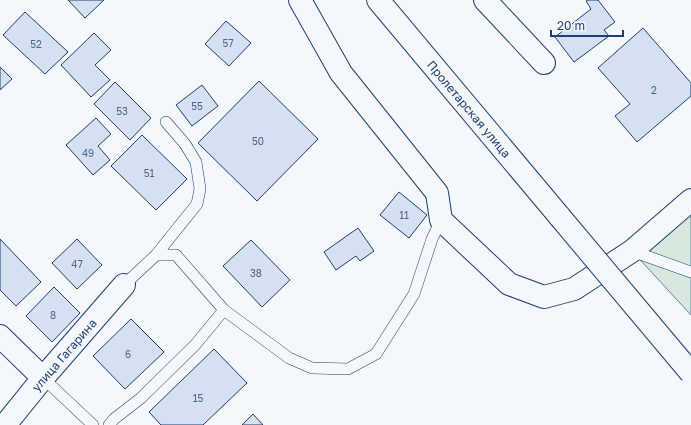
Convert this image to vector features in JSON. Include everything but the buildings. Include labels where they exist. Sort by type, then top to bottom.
[{"type":"street","points":[[300,0],[341,73],[437,193],[441,220],[509,284],[544,297],[574,289],[632,251],[691,200]]},
{"type":"street","points":[[486,0],[544,62]]},
{"type":"street","name":"Пролетарская улица","points":[[385,4],[560,217],[691,373]]},
{"type":"street","name":"улица Гагарина","points":[[5,425],[43,378],[124,285]]},
{"type":"street","points":[[0,336],[43,378]]},
{"type":"lane","points":[[124,285],[156,255],[196,204],[200,189],[196,162],[185,144],[166,122]]},
{"type":"lane","points":[[156,255],[176,255],[224,310],[290,358],[312,368],[348,370],[376,354],[414,294],[432,239],[441,220]]},
{"type":"lane","points":[[632,251],[691,272]]},
{"type":"lane","points":[[109,425],[114,419],[141,398],[195,345],[224,310]]},
{"type":"lane","points":[[43,378],[93,425]]},
{"type":"shaded area","points":[[691,200],[691,315],[632,251]]}]
